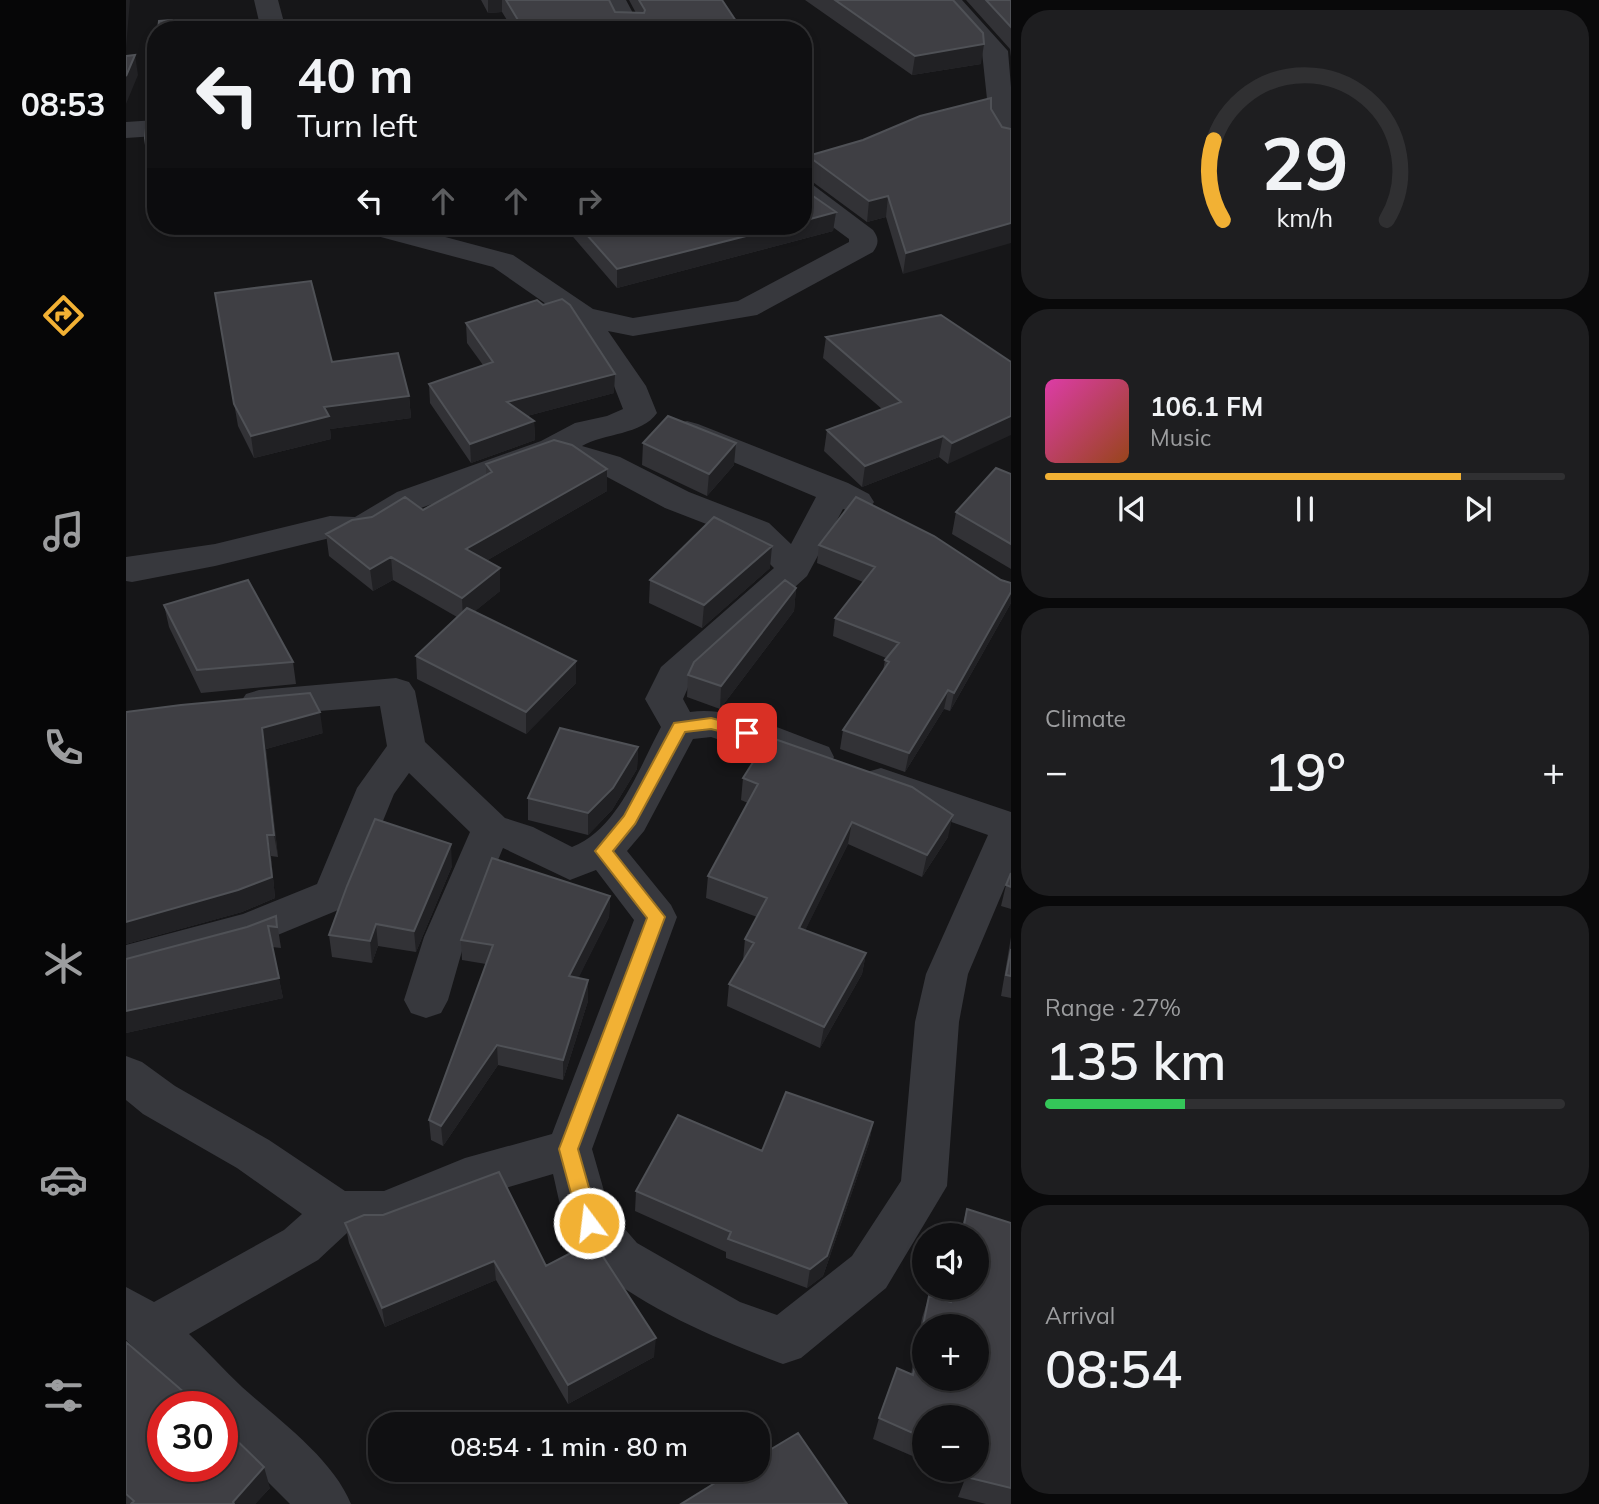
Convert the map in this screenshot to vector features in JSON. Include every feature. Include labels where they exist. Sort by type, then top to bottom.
[{"type":"street","points":[[266,0],[272,21]]},
{"type":"street","points":[[614,0],[625,21]]},
{"type":"street","points":[[949,0],[995,51],[993,64],[1005,108],[1003,128],[1011,140]]},
{"type":"street","points":[[920,125],[1005,108]]},
{"type":"street","points":[[126,130],[147,129]]},
{"type":"street","points":[[583,316],[633,327],[746,309],[863,246],[863,236],[812,198]]},
{"type":"street","points":[[406,235],[503,261],[583,316],[630,386],[641,413]]},
{"type":"street","points":[[126,569],[215,555],[330,527],[362,529],[409,500],[553,448],[586,430],[616,424],[641,413],[836,491],[884,515]]},
{"type":"street","points":[[553,448],[608,464],[677,500],[757,531],[795,568]]},
{"type":"street","points":[[680,727],[664,699],[674,676],[795,568],[836,491]]},
{"type":"street","points":[[220,707],[396,691],[407,748],[491,829],[519,838],[570,864],[604,851],[629,820],[680,727]]},
{"type":"street","points":[[604,851],[656,917],[569,1149],[589,1223],[620,1259],[724,1319],[783,1341],[869,1272],[924,1186],[937,1022],[947,974],[1011,829],[747,733],[711,723],[680,727]]},
{"type":"street","points":[[126,962],[251,929],[333,895],[377,788],[407,748]]},
{"type":"street","points":[[426,1000],[445,937],[491,829]]},
{"type":"street","points":[[126,1075],[159,1100],[253,1154],[337,1212],[385,1212],[465,1179],[569,1149]]},
{"type":"street","points":[[325,1504],[282,1457],[220,1401],[139,1320],[301,1245],[337,1212]]},
{"type":"building","points":[[506,0],[609,0],[615,12],[644,13],[639,0],[722,0],[736,21],[519,21]]},
{"type":"building","points":[[835,0],[953,0],[983,33],[984,44],[915,56]]},
{"type":"building","points":[[986,0],[1011,0],[1011,27]]},
{"type":"building","points":[[135,55],[126,76],[126,56]]},
{"type":"building","points":[[991,98],[991,109],[1002,127],[1011,129],[1011,223],[906,253],[888,196],[869,201],[812,159],[812,155],[863,140],[920,116]]},
{"type":"building","points":[[147,118],[147,152],[145,138]]},
{"type":"building","points":[[812,195],[836,212],[812,219]]},
{"type":"building","points":[[587,235],[750,235],[617,269]]},
{"type":"building","points":[[311,281],[332,362],[398,353],[409,396],[324,407],[329,416],[251,436],[234,404],[215,293]]},
{"type":"building","points":[[562,299],[570,305],[615,374],[507,402],[534,421],[470,444],[429,384],[493,362],[466,323],[537,300],[543,305]]},
{"type":"building","points":[[941,315],[1011,362],[1011,416],[952,443],[943,436],[865,466],[827,430],[901,402],[826,337]]},
{"type":"building","points":[[668,416],[736,443],[709,474],[643,443]]},
{"type":"building","points":[[554,440],[572,445],[607,469],[466,549],[500,568],[462,598],[391,557],[370,569],[326,534],[352,520],[372,517],[405,497],[423,510],[492,472],[486,464]]},
{"type":"building","points":[[996,468],[1011,474],[1011,544],[956,512]]},
{"type":"building","points":[[856,497],[934,536],[1001,580],[1011,583],[1011,592],[954,693],[948,690],[909,753],[843,730],[889,662],[885,660],[899,643],[835,618],[875,567],[819,545]]},
{"type":"building","points":[[714,517],[772,546],[704,605],[650,580]]},
{"type":"building","points":[[248,580],[293,662],[197,670],[164,605]]},
{"type":"building","points":[[785,580],[796,588],[721,686],[688,675],[694,662]]},
{"type":"building","points":[[467,608],[576,661],[526,712],[416,656]]},
{"type":"building","points":[[310,693],[320,712],[262,728],[274,835],[267,835],[272,877],[238,890],[126,922],[126,712]]},
{"type":"building","points":[[560,728],[638,747],[613,788],[588,813],[528,798]]},
{"type":"building","points":[[769,737],[912,787],[953,815],[927,855],[852,822],[799,928],[866,953],[824,1027],[729,984],[754,943],[745,939],[767,898],[708,876],[758,784],[743,778]]},
{"type":"building","points":[[375,819],[451,844],[414,931],[376,924],[370,941],[329,935],[347,886]]},
{"type":"building","points":[[492,858],[610,896],[569,976],[588,980],[563,1060],[497,1045],[441,1126],[429,1120],[493,945],[461,940]]},
{"type":"building","points":[[1011,873],[1011,887],[1006,885]]},
{"type":"building","points":[[276,916],[277,927],[268,926],[279,978],[126,1011],[126,959],[247,927]]},
{"type":"building","points":[[1011,949],[1011,976],[1006,975]]},
{"type":"building","points":[[786,1092],[873,1122],[827,1256],[810,1269],[728,1239],[731,1232],[636,1191],[678,1115],[762,1151]]},
{"type":"building","points":[[499,1172],[546,1266],[590,1243],[600,1252],[656,1338],[568,1385],[494,1261],[382,1308],[345,1223],[364,1215],[383,1215]]},
{"type":"building","points":[[967,1209],[1011,1223],[1011,1488],[986,1482],[989,1482],[989,1405],[912,1405],[912,1433],[879,1418],[897,1368],[912,1375],[912,1391],[989,1391],[989,1314],[925,1314],[928,1300],[989,1300],[989,1223],[964,1223]]},
{"type":"building","points":[[126,1342],[183,1391],[147,1391],[147,1482],[238,1482],[238,1442],[264,1467],[234,1504],[131,1504],[134,1501],[126,1494]]},
{"type":"building","points":[[798,1433],[847,1504],[681,1504],[717,1482],[770,1482],[770,1450]]},
{"type":"route","points":[[589,1223],[569,1149],[656,917],[604,851],[629,820],[680,727],[711,723],[747,733]]}]
